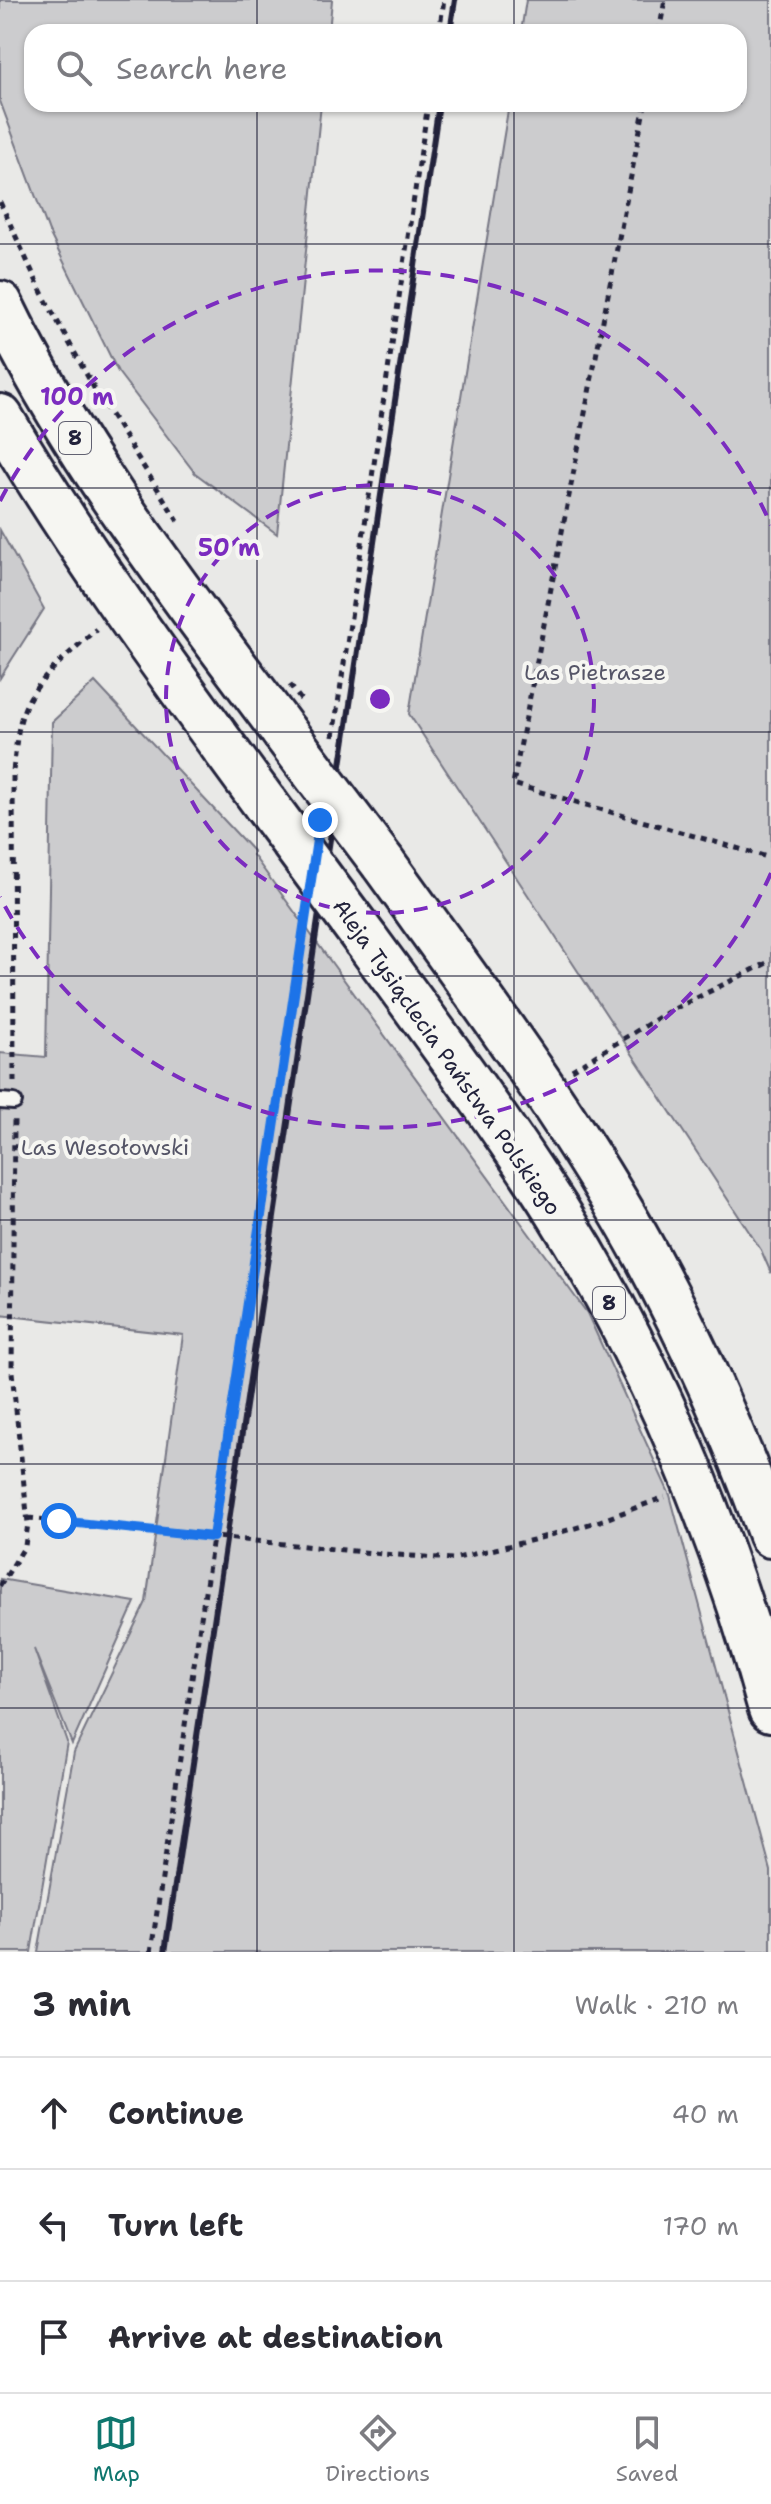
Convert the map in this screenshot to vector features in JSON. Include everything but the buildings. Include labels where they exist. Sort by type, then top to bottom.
[{"type":"highway","name":"8","points":[[0,304],[54,405],[120,508],[383,863],[547,1093],[645,1254],[682,1323],[730,1430],[771,1535]]},
{"type":"highway","name":"Aleja Tysiąclecia Państwa Polskiego","points":[[0,417],[38,482],[121,607],[366,940],[518,1151],[559,1214],[625,1331],[693,1479],[719,1546],[771,1709]]},
{"type":"path","points":[[440,24],[444,0]]},
{"type":"path","points":[[660,24],[665,0]]},
{"type":"path","points":[[331,749],[427,112]]},
{"type":"path","points":[[643,112],[513,784],[771,858]]},
{"type":"path","points":[[0,202],[42,293],[94,388],[186,535]]},
{"type":"path","points":[[0,1586],[25,1546],[28,1518],[12,1372],[7,1102],[13,771],[26,704],[37,688],[121,607]]},
{"type":"path","points":[[281,673],[290,685]]},
{"type":"path","points":[[151,1952],[307,907]]},
{"type":"path","points":[[547,1093],[571,1070],[616,1042],[668,1012],[771,961]]},
{"type":"path","points":[[28,1518],[453,1559],[600,1521],[670,1495],[693,1479]]},
{"type":"green space","points":[[0,0],[332,0],[330,24],[24,24],[24,112],[320,112],[277,534],[195,473],[118,372],[49,232],[0,101]]},
{"type":"green space","name":"Las Pietrasze","points":[[526,0],[771,0],[771,1273],[761,1250],[409,714],[508,112],[747,112],[747,24],[522,24]]},
{"type":"green space","points":[[0,530],[44,609],[0,678]]},
{"type":"green space","name":"Las Wesołowski","points":[[95,682],[253,851],[587,1313],[670,1495],[771,1871],[771,1952],[38,1952],[74,1752],[146,1602],[183,1335],[0,1315],[0,1053],[46,1057],[52,722]]},
{"type":"green space","points":[[0,1579],[135,1602],[72,1744],[34,1649],[67,1742],[31,1952],[0,1952]]},
{"type":"railway","points":[[451,24],[455,0]]},
{"type":"railway","points":[[165,1952],[438,112]]},
{"type":"route","points":[[59,1521],[213,1537],[320,820]]}]
